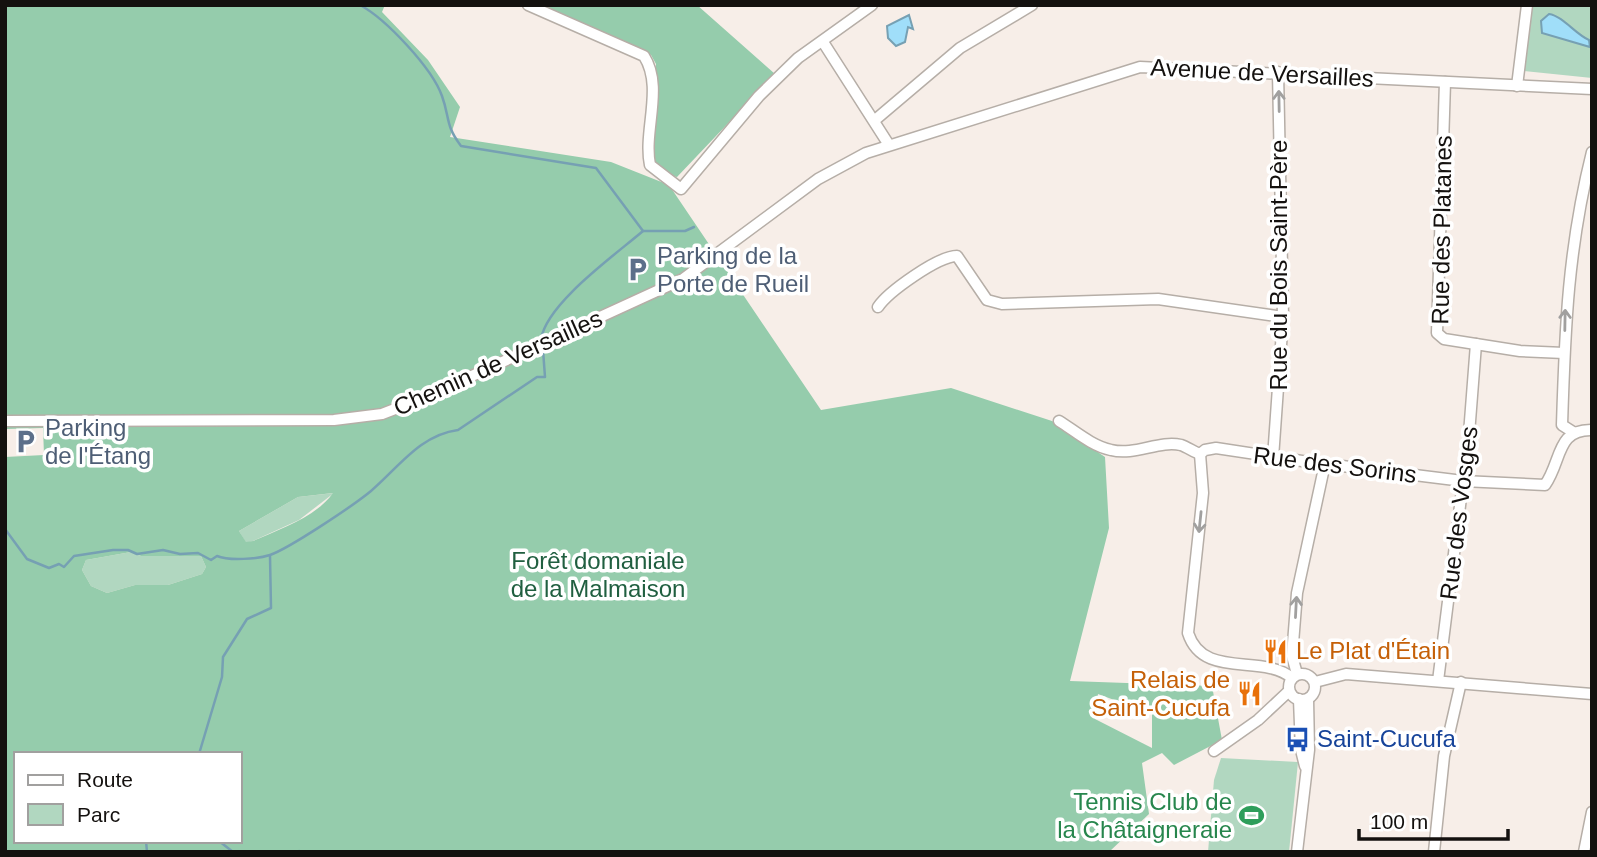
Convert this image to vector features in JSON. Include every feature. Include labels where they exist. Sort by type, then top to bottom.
[{"type":"street","points":[[528,5],[643,56],[649,64],[652,80],[650,165],[681,189],[759,96],[798,58],[872,5]]},
{"type":"street","points":[[875,120],[960,48],[1032,5]]},
{"type":"street","points":[[1517,86],[1527,5]]},
{"type":"street","points":[[823,42],[889,145]]},
{"type":"street","name":"Avenue de Versailles","points":[[758,225],[818,179],[866,152],[1140,67],[1592,89]]},
{"type":"street","name":"Rue du Bois Saint-Père","points":[[1273,458],[1283,317],[1279,72]]},
{"type":"street","name":"Rue des Platanes","points":[[1445,82],[1437,333],[1444,339],[1520,351],[1564,353]]},
{"type":"street","points":[[1592,152],[1572,244],[1562,425],[1573,432],[1592,430]]},
{"type":"street","name":"Chemin de Versailles","points":[[5,421],[334,420],[382,414],[466,380],[683,279],[758,225]]},
{"type":"street","points":[[878,307],[884,297],[933,265],[949,256],[957,256],[986,300],[1002,304],[1158,299],[1283,317]]},
{"type":"street","name":"Rue des Vosges","points":[[1438,681],[1463,481],[1476,344]]},
{"type":"street","name":"Rue des Sorins","points":[[1059,421],[1099,446],[1113,451],[1145,451],[1162,445],[1180,445],[1200,454],[1216,448],[1315,463],[1324,468],[1334,465],[1463,481],[1545,485],[1554,472],[1566,437],[1573,432]]},
{"type":"street","points":[[1200,454],[1203,493],[1188,633],[1191,642],[1202,655],[1219,662],[1283,671],[1295,676],[1304,674],[1315,682]]},
{"type":"street","points":[[1214,751],[1258,720],[1289,691],[1295,676],[1292,656],[1297,593],[1324,468]]},
{"type":"street","points":[[1315,682],[1346,674],[1592,694]]},
{"type":"street","points":[[1304,699],[1313,694],[1315,682]]},
{"type":"street","points":[[1434,852],[1444,756],[1461,682]]},
{"type":"street","points":[[1289,691],[1304,699]]},
{"type":"street","points":[[1297,852],[1309,750],[1304,699]]},
{"type":"street","points":[[1584,852],[1592,812]]},
{"type":"green space","name":"Forêt domaniale de la Malmaison","points":[[5,5],[385,5],[382,12],[428,60],[460,107],[450,137],[611,162],[669,185],[821,410],[951,388],[1052,421],[1105,457],[1109,528],[1070,681],[1212,686],[1222,740],[1174,765],[1162,753],[1142,763],[1149,814],[1109,852],[5,852],[5,457],[44,455],[43,428],[5,429]],"holes":[[[333,493],[307,516],[253,541],[246,542],[239,531],[298,497]],[[131,552],[141,556],[201,556],[206,567],[202,574],[168,585],[135,585],[107,593],[91,586],[82,570],[86,560]],[[1098,694],[1152,714],[1152,748],[1095,719]]]},
{"type":"green space","points":[[537,5],[697,5],[775,74],[677,177],[662,174],[650,166],[656,64],[651,55]]},
{"type":"green space","points":[[1532,5],[1592,5],[1592,78],[1524,71]]},
{"type":"green space","points":[[334,493],[299,520],[253,541],[246,543],[239,531],[298,497]]},
{"type":"green space","points":[[131,552],[141,556],[201,556],[206,567],[202,574],[168,585],[135,585],[107,593],[91,586],[82,570],[86,560]]},
{"type":"green space","name":"Tennis Club de la Châtaigneraie","points":[[1221,758],[1298,762],[1289,852],[1208,852],[1214,780]]},
{"type":"water","points":[[1549,14],[1589,40],[1590,47],[1542,33],[1541,21]]},
{"type":"water","points":[[909,15],[913,29],[908,27],[905,42],[896,46],[888,38],[887,26]]},
{"type":"waterway","points":[[360,5],[395,33],[429,72],[442,96],[450,127],[461,146],[596,168],[643,231]]},
{"type":"waterway","points":[[541,339],[546,325],[569,295],[643,231],[685,231],[694,227]]},
{"type":"waterway","points":[[5,529],[27,559],[49,568],[59,564],[64,567],[74,556],[113,550],[128,550],[137,554],[163,550],[180,554],[198,553],[211,560],[217,556],[244,559],[270,555],[337,516],[381,482],[421,445],[444,433],[458,430],[537,377],[545,377],[543,350]]},
{"type":"waterway","points":[[200,752],[222,677],[223,657],[247,619],[271,608],[270,556]]},
{"type":"waterway","points":[[146,843],[147,852]]},
{"type":"waterway","points":[[222,843],[233,852]]},
{"type":"place","name":"Parking de la Porte de Rueil","points":[[637,270]]},
{"type":"place","name":"Parking de l'Étang","points":[[25,442]]},
{"type":"place","name":"Le Plat d'Étain","points":[[1276,651]]},
{"type":"place","name":"Relais de Saint-Cucufa","points":[[1250,694]]},
{"type":"place","name":"Saint-Cucufa","points":[[1297,739]]},
{"type":"place","name":"Tennis Club de la Châtaigneraie","points":[[1252,816]]}]
